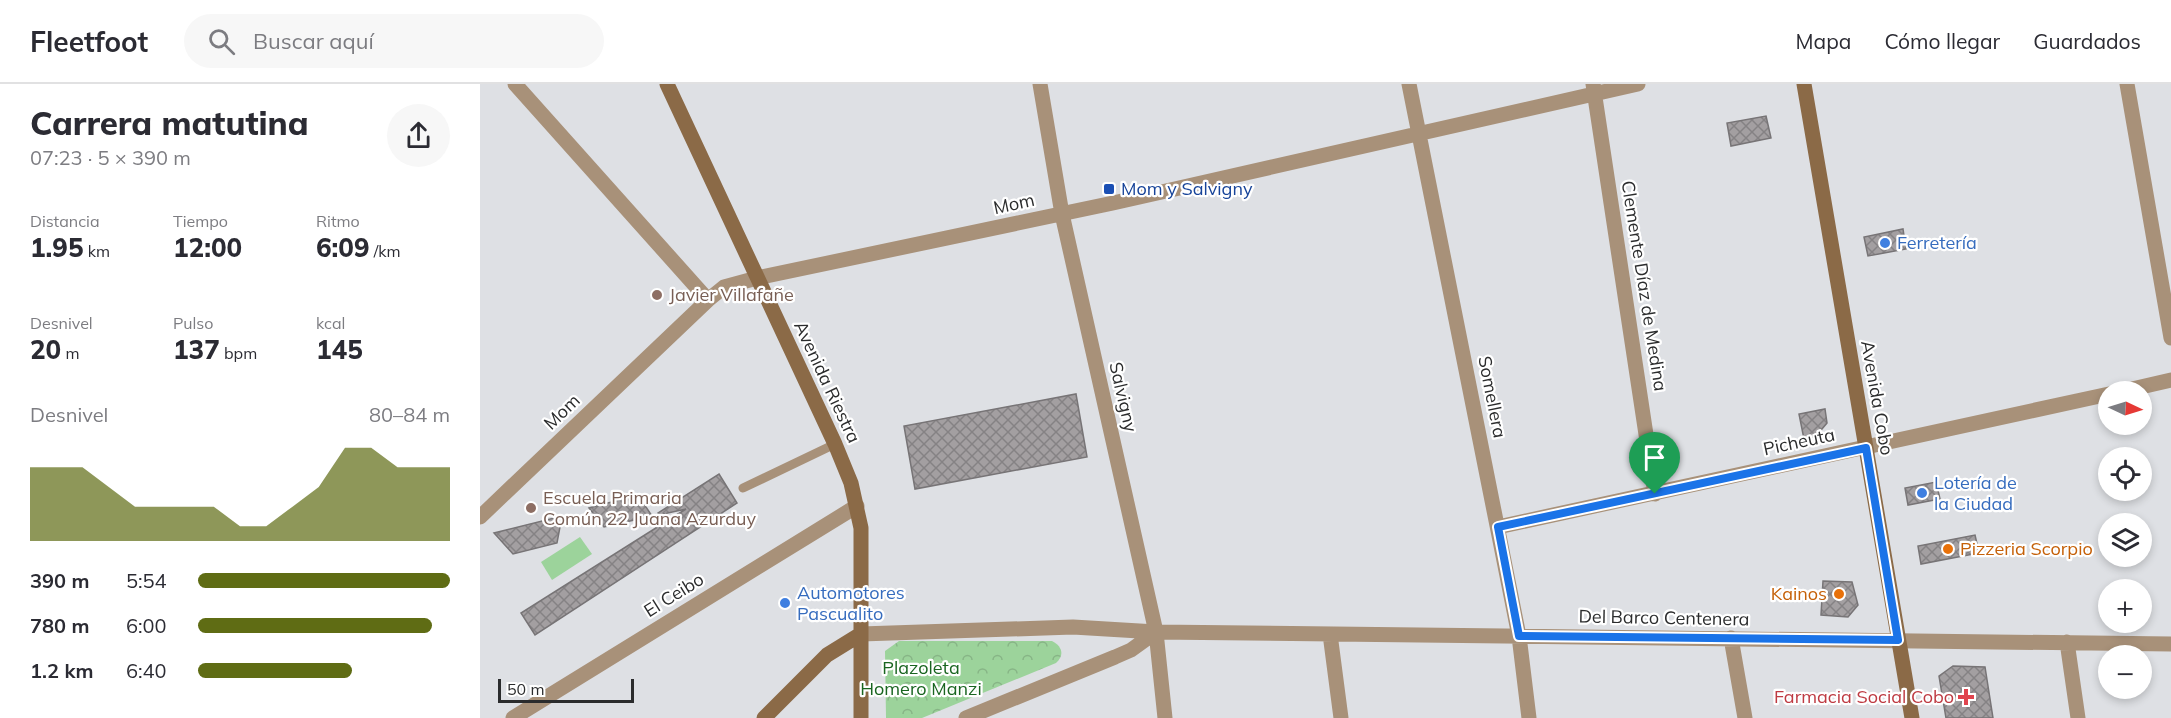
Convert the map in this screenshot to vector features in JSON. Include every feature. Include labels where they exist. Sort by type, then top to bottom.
[{"type":"main road","name":"Avenida Riestra","points":[[667,84],[835,444],[851,483],[861,528],[861,718]]},
{"type":"main road","name":"Avenida Cobo","points":[[1804,84],[1912,718]]},
{"type":"main road","points":[[764,718],[827,655],[861,634]]},
{"type":"street","points":[[514,84],[708,300]]},
{"type":"street","name":"Salvigny","points":[[1040,84],[1062,214],[1156,632],[1166,718]]},
{"type":"street","name":"Somellera","points":[[1409,84],[1519,636],[1529,718]]},
{"type":"street","name":"Mom","points":[[480,517],[724,287],[1420,133],[1594,89],[1638,84]]},
{"type":"street","points":[[2127,84],[2171,338]]},
{"type":"street","name":"Clemente Díaz de Medina","points":[[1594,89],[1655,494]]},
{"type":"street","points":[[2152,384],[2171,380]]},
{"type":"street","name":"Picheuta","points":[[1498,527],[2098,396]]},
{"type":"street","name":"El Ceibo","points":[[513,718],[857,506]]},
{"type":"street","name":"Del Barco Centenera","points":[[861,634],[1073,627],[1156,632],[2171,644]]},
{"type":"street","points":[[966,718],[1131,650],[1156,632]]},
{"type":"street","points":[[1330,634],[1341,718]]},
{"type":"street","points":[[1731,638],[1745,718]]},
{"type":"street","points":[[2067,642],[2078,718]]},
{"type":"lane","points":[[743,488],[835,444]]},
{"type":"green space","points":[[580,537],[592,554],[552,580],[541,562]]},
{"type":"green space","name":"Plazoleta Homero Manzi","points":[[899,641],[1052,641],[1060,648],[1061,657],[1056,663],[922,718],[886,718],[885,651]]},
{"type":"building","points":[[1766,116],[1771,138],[1731,146],[1727,123]]},
{"type":"building","name":"Ferretería","points":[[1903,229],[1906,249],[1868,256],[1864,237]]},
{"type":"building","points":[[1076,394],[1087,457],[915,489],[904,426]]},
{"type":"building","points":[[1825,409],[1827,423],[1816,436],[1804,439],[1799,414]]},
{"type":"building","points":[[719,474],[737,503],[535,635],[521,613],[686,509],[659,515],[658,513]]},
{"type":"building","name":"Lotería de la Ciudad","points":[[1936,482],[1940,499],[1908,505],[1905,488]]},
{"type":"building","points":[[638,495],[652,516],[604,527],[589,508]]},
{"type":"building","points":[[554,518],[560,527],[557,543],[513,554],[494,533]]},
{"type":"building","name":"Pizzeria Scorpio","points":[[1975,535],[1979,553],[1921,564],[1918,546]]},
{"type":"building","name":"Kainos","points":[[1823,581],[1852,582],[1858,605],[1848,617],[1821,615]]},
{"type":"building","name":"Farmacia Social Cobo","points":[[1953,666],[1985,667],[1993,718],[1946,718],[1939,676]]},
{"type":"place","name":"Mom y Salvigny","points":[[1109,189]]},
{"type":"place","name":"Ferretería","points":[[1885,243]]},
{"type":"place","name":"Javier Villafañe","points":[[657,295]]},
{"type":"place","name":"Lotería de la Ciudad","points":[[1922,493]]},
{"type":"place","name":"Escuela Primaria Común 22 Juana Azurduy","points":[[531,508]]},
{"type":"place","name":"Pizzeria Scorpio","points":[[1948,549]]},
{"type":"place","name":"Kainos","points":[[1839,594]]},
{"type":"place","name":"Automotores Pascualito","points":[[785,603]]},
{"type":"place","name":"Farmacia Social Cobo","points":[[1966,697]]},
{"type":"route","points":[[1866,448],[1898,640],[1519,636],[1498,527],[1655,494],[1866,448]]}]
